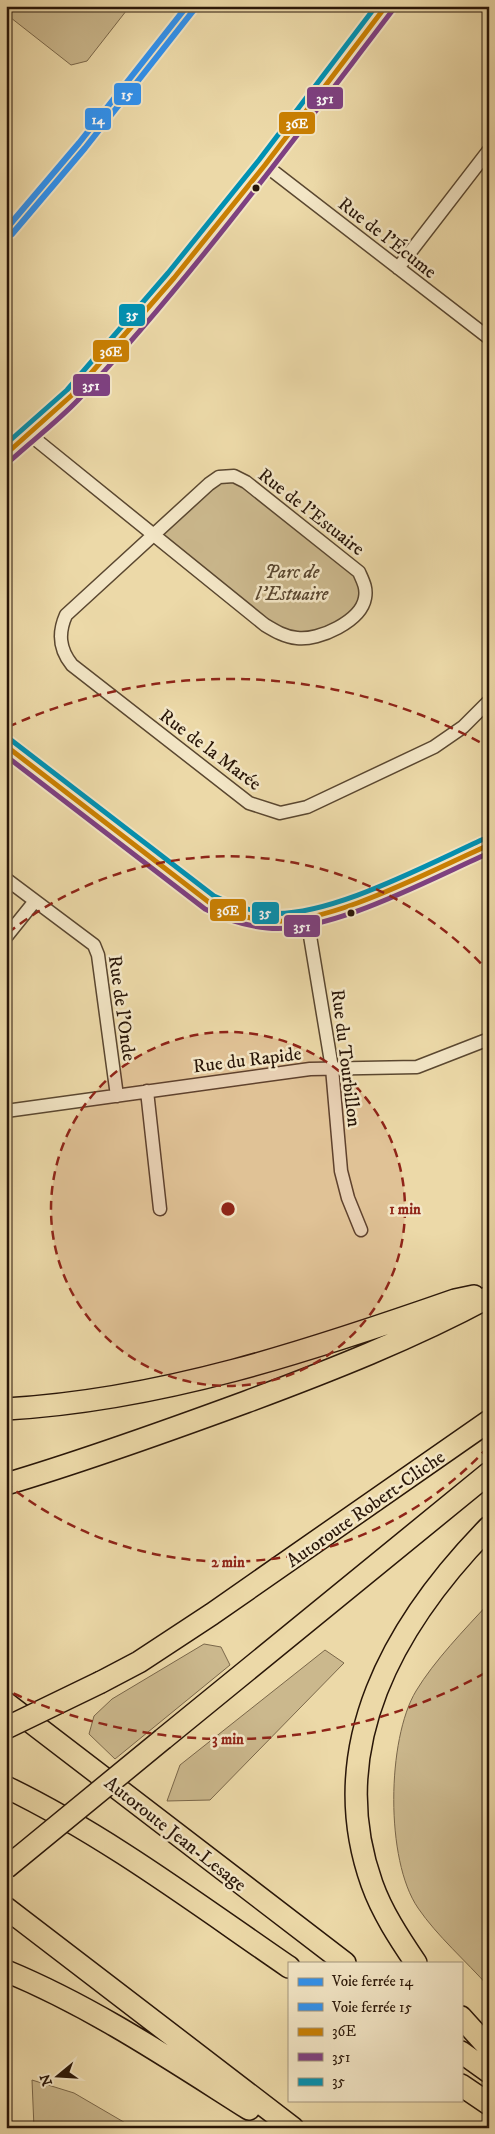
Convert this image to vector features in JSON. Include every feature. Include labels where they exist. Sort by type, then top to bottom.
[{"type":"highway","points":[[6,1409],[63,1406],[151,1391],[244,1368],[335,1342],[455,1300],[489,1292]]},
{"type":"highway","points":[[6,1484],[195,1421],[332,1370],[438,1324],[489,1297]]},
{"type":"highway","name":"Autoroute Robert-Cliche","points":[[6,1728],[139,1662],[212,1614],[489,1421]]},
{"type":"highway","points":[[6,1868],[489,1473]]},
{"type":"highway","points":[[415,1962],[391,1926],[376,1892],[362,1847],[356,1808],[356,1773],[362,1731],[379,1683],[398,1643],[428,1598],[489,1527]]},
{"type":"highway","name":"Autoroute Jean-Lesage","points":[[6,1703],[344,1962]]},
{"type":"highway","points":[[6,1787],[40,1804],[128,1857],[288,1966]]},
{"type":"highway","points":[[6,1908],[293,2128]]},
{"type":"highway","points":[[6,1971],[54,1991],[113,2024],[278,2128]]},
{"type":"highway","points":[[462,2018],[489,2048]]},
{"type":"highway","points":[[462,2053],[489,2072]]},
{"type":"highway","points":[[462,2086],[489,2104]]},
{"type":"street","points":[[6,454],[72,395],[174,278],[265,165],[386,6]]},
{"type":"street","points":[[398,268],[489,150]]},
{"type":"street","name":"Rue de l'Écume","points":[[265,165],[489,338]]},
{"type":"street","name":"Rue de l'Estuaire","points":[[29,434],[265,625],[282,634],[298,638],[335,630],[357,615],[365,599],[365,586],[359,572],[246,482],[234,476],[219,477],[209,484],[156,535]]},
{"type":"street","name":"Rue de la Marée","points":[[156,535],[66,615],[61,627],[64,654],[72,665],[249,803],[280,813],[307,808],[440,743],[463,726],[489,700]]},
{"type":"street","points":[[6,746],[210,903],[241,916],[269,921],[307,918],[355,904],[489,845]]},
{"type":"street","name":"Rue de l'Onde","points":[[6,879],[94,945],[98,955],[117,1096]]},
{"type":"street","points":[[6,937],[35,901]]},
{"type":"street","name":"Rue du Tourbillon","points":[[307,918],[332,1068],[341,1171],[348,1198],[361,1230]]},
{"type":"street","name":"Rue du Rapide","points":[[6,1111],[332,1068],[403,1069],[417,1067],[489,1039]]},
{"type":"street","points":[[147,1091],[160,1209]]},
{"type":"green space","points":[[6,6],[130,6],[87,61],[71,65],[6,14]]},
{"type":"green space","name":"Parc de l'Estuaire","points":[[234,476],[359,572],[365,599],[335,630],[282,635],[156,535],[209,484]]},
{"type":"green space","points":[[489,1603],[489,1987],[426,1918],[418,1908],[407,1887],[395,1831],[394,1800],[395,1768],[399,1738],[406,1712],[416,1691],[460,1634]]},
{"type":"green space","points":[[204,1644],[221,1647],[230,1665],[115,1759],[89,1734],[94,1716],[112,1699]]},
{"type":"green space","points":[[325,1650],[344,1663],[210,1800],[167,1801],[180,1765]]},
{"type":"green space","points":[[32,2080],[74,2093],[134,2128],[34,2128]]},
{"type":"rail line","name":"14","points":[[6,229],[79,143],[187,6]]},
{"type":"rail line","name":"15","points":[[12,234],[85,148],[193,11]]},
{"type":"transit line","name":"35","points":[[6,444],[67,390],[168,273],[259,160],[376,6]]},
{"type":"transit line","name":"36E","points":[[6,454],[72,395],[174,278],[265,165],[386,6]]},
{"type":"transit line","name":"351","points":[[11,460],[79,399],[121,353],[240,209],[392,11]]},
{"type":"transit line","name":"35","points":[[11,740],[214,896],[254,911],[292,913],[348,898],[408,874],[486,838]]},
{"type":"transit line","name":"36E","points":[[6,746],[210,903],[253,918],[268,921],[293,920],[320,915],[350,906],[489,845]]},
{"type":"transit line","name":"351","points":[[6,756],[205,909],[251,926],[292,928],[319,923],[349,914],[410,890],[489,853]]}]
